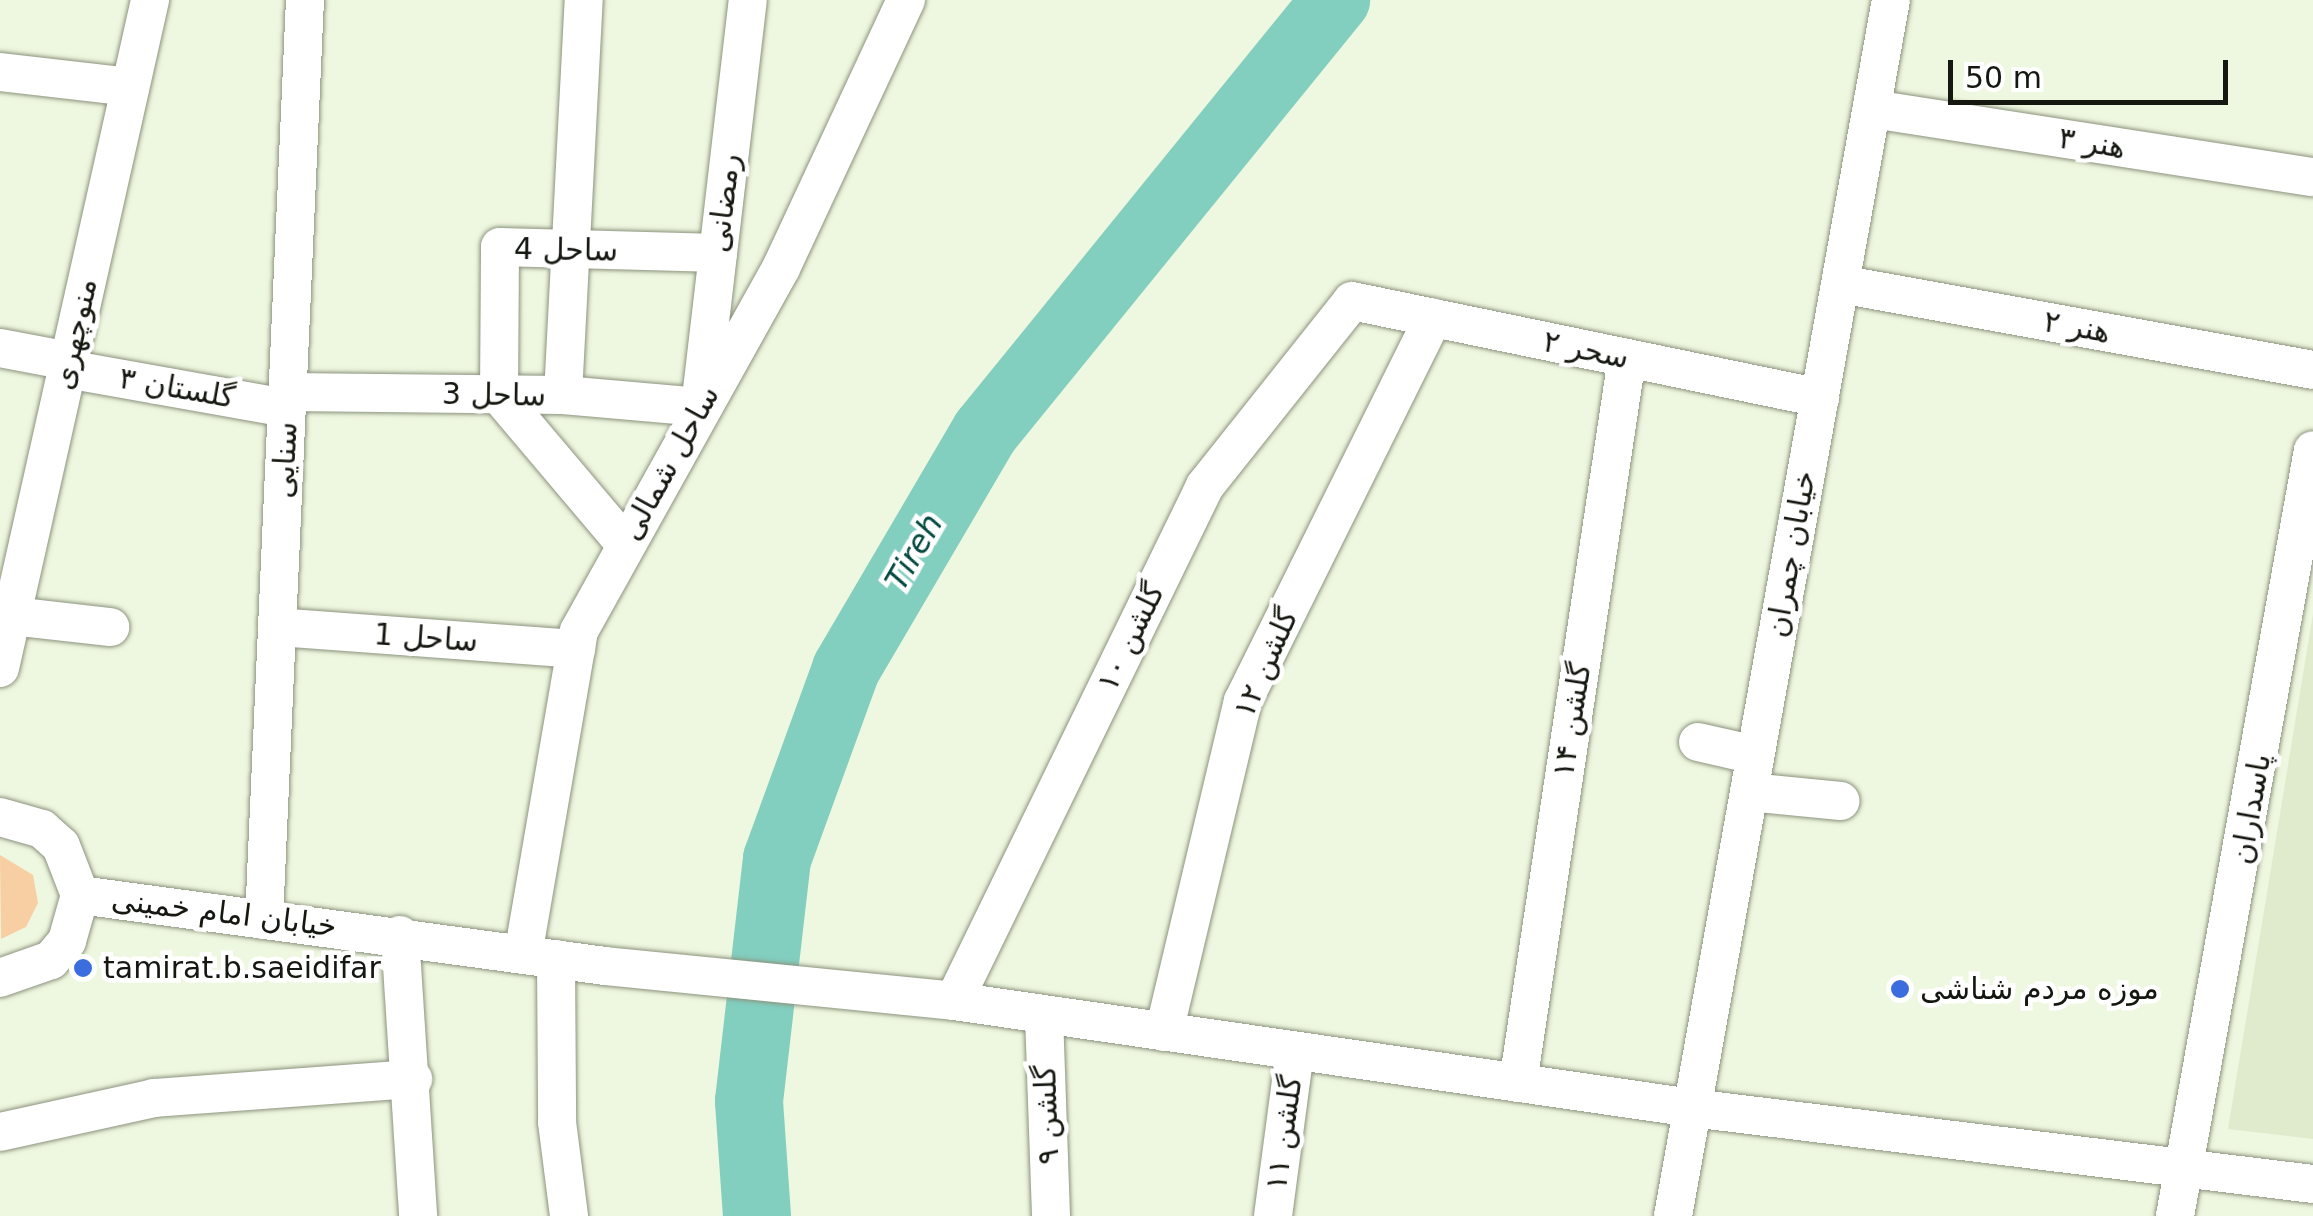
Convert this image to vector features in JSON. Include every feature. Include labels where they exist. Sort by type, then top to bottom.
[{"type":"street","name":"منوچهری","points":[[0,668],[12,616],[14,541],[68,365],[150,0]]},
{"type":"street","name":"سنایی","points":[[264,920],[305,0]]},
{"type":"street","points":[[563,395],[584,0]]},
{"type":"street","name":"رمضانی","points":[[700,407],[748,0]]},
{"type":"street","name":"ساحل شمالی","points":[[569,1216],[539,957],[576,649],[625,544],[780,268],[906,0]]},
{"type":"street","name":"خیابان چمران","points":[[1673,1216],[1891,0]]},
{"type":"street","points":[[0,72],[130,87]]},
{"type":"street","name":"هنر ۳","points":[[1872,108],[2313,177]]},
{"type":"street","name":"ساحل 4","points":[[499,395],[500,247],[718,253]]},
{"type":"street","name":"هنر ۲","points":[[1840,284],[2313,370]]},
{"type":"street","name":"سحر ۲","points":[[1352,301],[1820,398]]},
{"type":"street","name":"گلشن ۱۰","points":[[954,1002],[1205,486],[1352,301]]},
{"type":"street","name":"گلشن ۱۲","points":[[1164,1032],[1243,701],[1433,318]]},
{"type":"street","name":"گلستان ۳","points":[[0,348],[68,365],[288,400]]},
{"type":"street","name":"گلشن ۱۴","points":[[1518,1083],[1627,358]]},
{"type":"street","points":[[499,395],[625,544]]},
{"type":"street","name":"ساحل 3","points":[[288,400],[563,395],[700,407]]},
{"type":"street","name":"پاسداران","points":[[2175,1216],[2190,1168],[2313,450]]},
{"type":"street","points":[[12,616],[110,627]]},
{"type":"street","name":"ساحل 1","points":[[277,626],[576,649]]},
{"type":"street","points":[[1698,742],[1755,755]]},
{"type":"street","points":[[1749,792],[1841,801]]},
{"type":"street","points":[[0,817],[42,829],[62,846],[80,895],[67,942],[51,960],[0,978]]},
{"type":"street","name":"خیابان امام خمینی","points":[[80,895],[400,935],[605,966],[954,1002],[1692,1108],[2313,1184]]},
{"type":"street","points":[[400,935],[418,1216]]},
{"type":"street","name":"گلشن ۹","points":[[1044,1015],[1050,1216]]},
{"type":"street","name":"گلشن ۱۱","points":[[1273,1216],[1295,1051]]},
{"type":"street","points":[[0,1132],[154,1098],[412,1079]]},
{"type":"shaded area","points":[[2313,614],[2313,1139],[2228,1129]]},
{"type":"shaded area","points":[[0,855],[33,875],[38,903],[26,927],[1,939]]},
{"type":"waterway","name":"Tireh","points":[[757,1216],[749,1101],[777,859],[846,669],[985,432],[1336,0]]},
{"type":"place","name":"tamirat.b.saeidifar","points":[[83,968]]},
{"type":"place","name":"موزه مردم شناشی","points":[[1900,989]]}]
